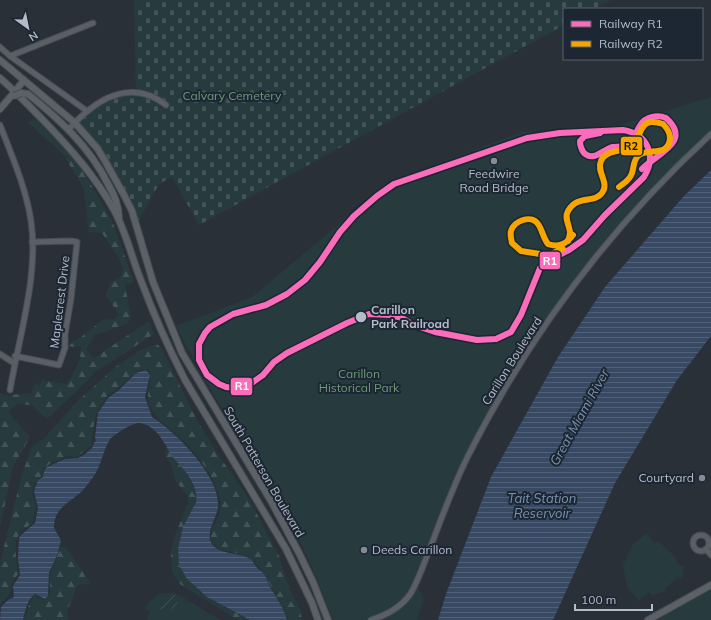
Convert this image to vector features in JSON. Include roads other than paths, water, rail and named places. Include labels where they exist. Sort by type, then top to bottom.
[{"type":"main road","name":"South Patterson Boulevard","points":[[1,60],[75,122],[105,161],[124,195],[134,218],[153,282],[182,353],[271,501],[313,582],[328,620]]},
{"type":"main road","name":"South Patterson Boulevard","points":[[0,78],[82,161],[106,197],[119,220],[152,310],[170,351],[185,380],[286,549],[316,618]]},
{"type":"main road","points":[[0,109],[19,91],[24,80]]},
{"type":"main road","points":[[19,91],[28,94],[61,121],[93,158],[104,176],[119,208],[119,220]]},
{"type":"main road","points":[[648,620],[711,585]]},
{"type":"street","points":[[10,56],[93,23]]},
{"type":"street","points":[[0,47],[10,56],[87,111]]},
{"type":"street","points":[[69,129],[87,111],[116,95],[136,92],[147,94],[166,105]]},
{"type":"street","points":[[0,125],[27,203],[31,221],[32,242],[30,276],[10,390]]},
{"type":"street","name":"Carillon Boulevard","points":[[371,620],[396,609],[407,600],[468,456],[525,355],[558,307],[591,262],[624,222],[660,183],[711,134]]},
{"type":"street","name":"Maplecrest Drive","points":[[15,356],[59,365],[65,348],[65,334],[72,292],[77,242],[32,242]]},
{"type":"street","points":[[0,354],[14,362]]},
{"type":"street","points":[[706,549],[711,555]]},
{"type":"water","name":"Tait Station Reservoir","points":[[711,170],[711,336],[677,380],[615,483],[553,620],[438,620],[446,594],[491,477],[558,357],[605,287],[684,196]]},
{"type":"water","points":[[146,370],[150,375],[145,397],[152,417],[173,433],[195,456],[205,469],[217,495],[218,507],[210,534],[211,542],[218,549],[241,555],[252,560],[265,576],[282,607],[287,620],[250,620],[207,597],[187,579],[179,565],[178,549],[183,527],[196,502],[196,491],[188,475],[173,457],[158,434],[147,425],[137,423],[129,426],[111,438],[98,469],[92,478],[84,489],[64,506],[57,515],[54,528],[61,540],[58,553],[49,573],[48,596],[45,599],[35,594],[32,596],[23,620],[0,620],[1,607],[8,600],[14,597],[13,586],[20,575],[18,559],[19,538],[35,523],[38,508],[34,491],[38,480],[43,477],[44,471],[47,467],[65,459],[78,458],[92,448],[96,441],[95,437],[98,413],[108,398],[119,390],[135,374]]},
{"type":"rail line","name":"R1","points":[[600,133],[585,136],[580,141],[580,146],[584,153],[595,156],[608,148],[627,145],[634,137],[642,122],[658,116],[666,118],[673,126],[676,134],[674,141],[663,153],[642,169]]},
{"type":"rail line","name":"R2","points":[[568,241],[570,235],[567,219],[568,211],[576,203],[599,196],[604,189],[605,185],[600,169],[603,157],[610,153],[630,147],[634,143],[642,128],[649,122],[663,124],[669,134],[669,144],[662,150],[642,153],[638,156],[634,162],[630,178],[619,187]]},
{"type":"rail line","name":"R1","points":[[623,130],[632,132],[639,136],[648,147],[650,161],[644,177],[605,215],[583,240],[540,268],[521,315],[511,332],[496,339],[477,340],[435,332],[391,315],[369,314],[347,323],[287,353],[274,362],[263,375],[249,385],[234,388],[226,387],[219,384],[207,375],[199,360],[199,344],[210,327],[233,314],[266,305],[287,294],[305,280],[320,262],[340,232],[354,216],[377,196],[394,184],[527,138],[560,133],[623,130]]},
{"type":"rail line","name":"R2","points":[[563,249],[548,255],[521,251],[512,243],[511,231],[519,222],[531,219],[541,228],[548,244],[556,246],[562,244],[568,241],[573,235]]},
{"type":"place","name":"Feedwire Road Bridge","points":[[494,161]]},
{"type":"place","name":"Carillon Park Railroad","points":[[361,317]]},
{"type":"place","name":"Courtyard","points":[[702,478]]},
{"type":"place","name":"Deeds Carillon","points":[[364,550]]},
{"type":"park label","name":"Calvary Cemetery","points":[[232,96]]},
{"type":"park label","name":"Carillon Historical Park","points":[[359,381]]},
{"type":"water label","name":"Great Miami River","points":[[579,417]]}]
